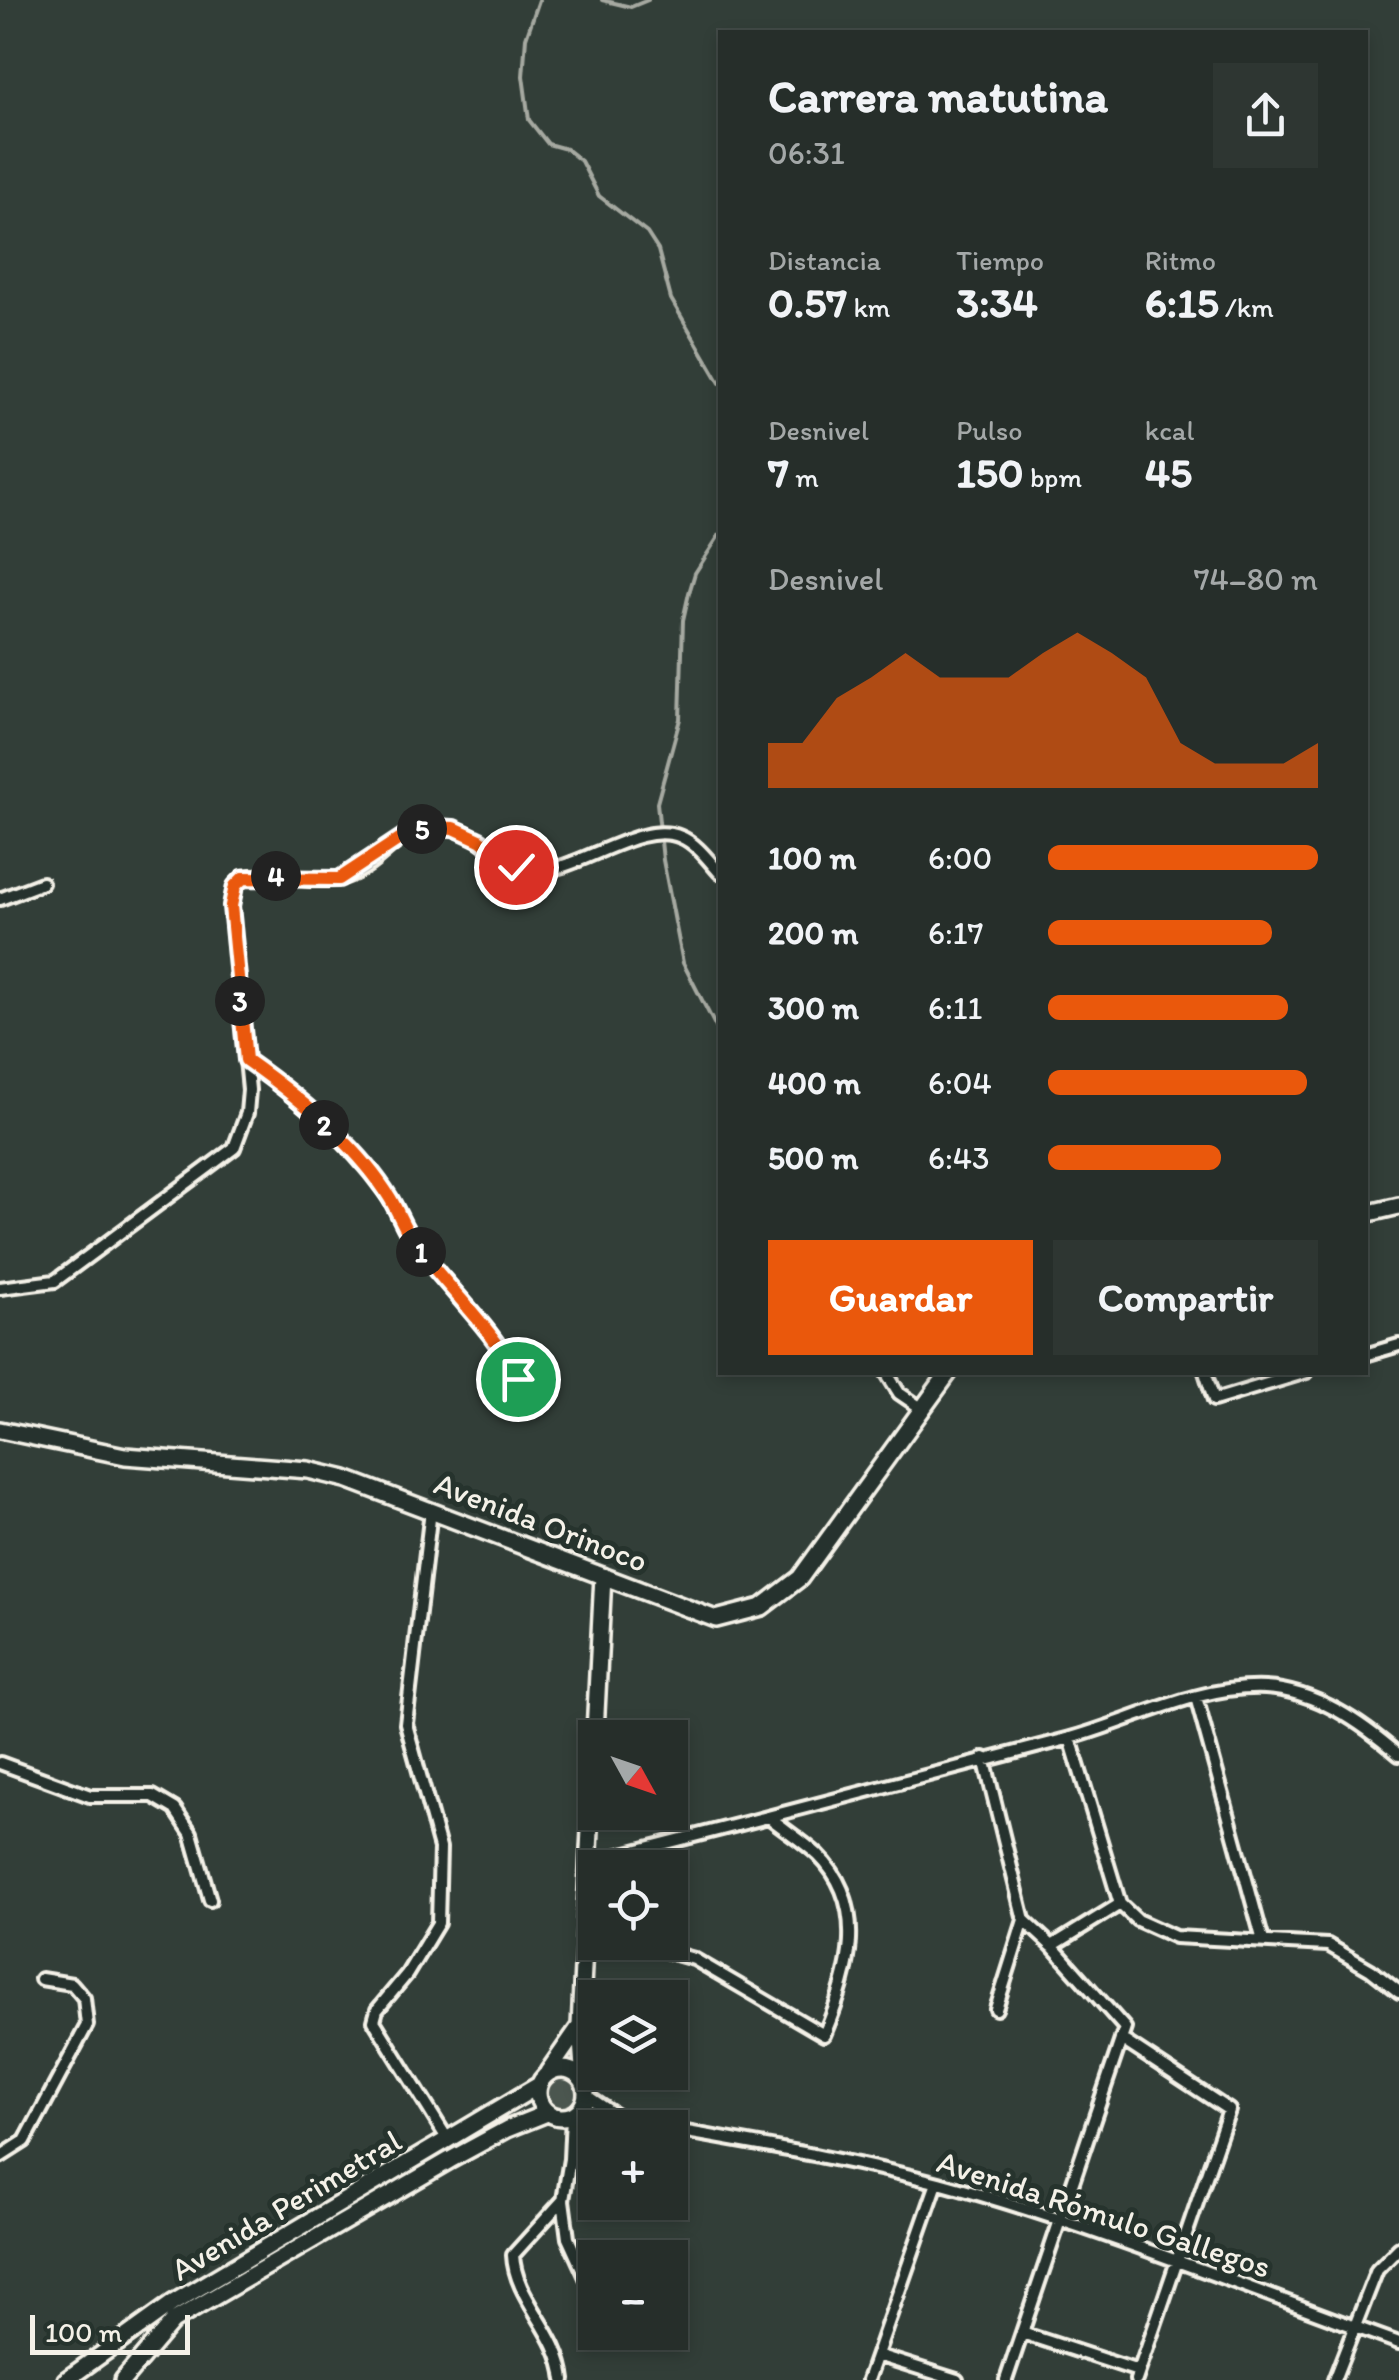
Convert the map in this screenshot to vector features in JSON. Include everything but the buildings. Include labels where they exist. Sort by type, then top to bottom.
[{"type":"main road","points":[[1368,1213],[1399,1206]]},
{"type":"main road","name":"Avenida Orinoco","points":[[0,1430],[124,1456],[308,1470],[432,1509],[716,1619],[762,1608],[800,1578],[946,1375]]},
{"type":"main road","points":[[589,1850],[603,1576]]},
{"type":"main road","points":[[578,2029],[542,2081],[538,2095],[547,2113],[559,2118],[572,2116],[582,2108],[585,2090]]},
{"type":"main road","points":[[542,2081],[565,2069],[578,2082]]},
{"type":"main road","name":"Avenida Perimetral","points":[[66,2380],[173,2304],[542,2081]]},
{"type":"main road","name":"Avenida Perimetral","points":[[122,2380],[173,2321],[507,2128],[547,2113]]},
{"type":"street","points":[[0,1288],[55,1280],[234,1148],[247,1112],[246,1060],[231,906],[235,886],[243,878],[339,879],[413,830],[433,827],[454,828],[480,840],[516,867],[536,870],[576,863],[602,848],[667,833],[684,838],[718,870]]},
{"type":"street","points":[[0,899],[42,883]]},
{"type":"street","points":[[246,1060],[278,1082],[358,1158],[389,1196],[413,1242],[503,1348],[518,1379]]},
{"type":"street","points":[[1368,1354],[1399,1345]]},
{"type":"street","points":[[888,1375],[899,1393],[921,1408]]},
{"type":"street","points":[[1205,1375],[1214,1400],[1297,1375]]},
{"type":"street","points":[[432,1509],[406,1724],[440,1848],[438,1924],[407,1974],[377,2010],[374,2021],[448,2140]]},
{"type":"street","points":[[642,1850],[1070,1738],[1196,1697],[1266,1688],[1318,1702],[1358,1719],[1399,1755]]},
{"type":"street","points":[[1196,1697],[1263,1941]]},
{"type":"street","points":[[1070,1738],[1120,1904],[1137,1920],[1175,1936],[1328,1944],[1399,1992]]},
{"type":"street","points":[[984,1758],[1024,1920],[996,2008]]},
{"type":"street","points":[[0,1763],[90,1796],[152,1796],[175,1809],[191,1833],[210,1900]]},
{"type":"street","points":[[688,1957],[824,2035],[844,1988],[850,1904],[820,1857],[769,1817]]},
{"type":"street","points":[[1052,1946],[1120,1904]]},
{"type":"street","points":[[1006,2380],[1125,2028],[1024,1920]]},
{"type":"street","points":[[0,2157],[25,2142],[87,2024],[84,1998],[72,1984],[42,1978]]},
{"type":"street","points":[[1022,2334],[1137,2376],[1229,2110],[1121,2039]]},
{"type":"street","points":[[586,2090],[611,2110]]},
{"type":"street","points":[[578,2117],[572,2116],[562,2200],[568,2238],[578,2260]]},
{"type":"street","name":"Avenida Rómulo Gallegos","points":[[688,2133],[794,2151],[937,2183],[1178,2260],[1399,2343]]},
{"type":"street","points":[[868,2380],[937,2183]]},
{"type":"street","points":[[562,2200],[513,2256],[514,2277],[542,2317],[562,2363],[564,2380]]},
{"type":"street","points":[[1334,2380],[1377,2270],[1399,2248]]},
{"type":"street","points":[[877,2355],[957,2380]]},
{"type":"shaded area","points":[[557,2077],[571,2077],[581,2090],[581,2101],[571,2111],[557,2111],[547,2101],[547,2087]]},
{"type":"waterway","points":[[539,0],[526,38],[523,76],[529,120],[548,144],[566,149],[581,161],[599,196],[647,233],[658,250],[671,299],[718,380]]},
{"type":"waterway","points":[[602,0],[631,7],[648,0]]},
{"type":"waterway","points":[[718,537],[695,573],[689,593],[683,620],[680,719],[657,803],[663,860],[683,963],[718,1031]]},
{"type":"route","points":[[516,867],[480,840],[454,828],[433,827],[413,830],[339,879],[258,875],[243,878],[235,886],[231,906],[246,1060],[278,1082],[358,1158],[389,1196],[413,1242],[440,1276],[470,1304],[503,1348],[518,1379]]}]
